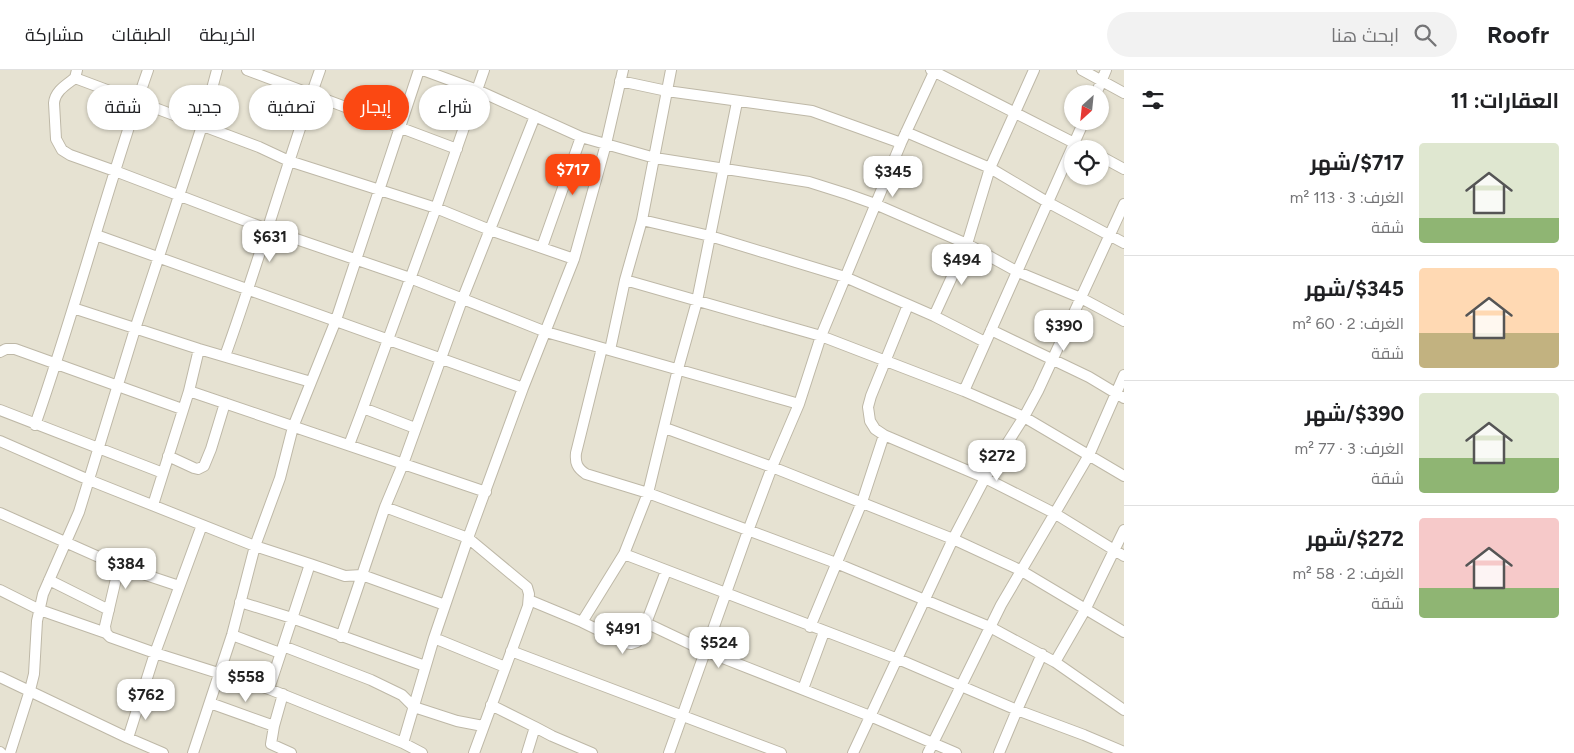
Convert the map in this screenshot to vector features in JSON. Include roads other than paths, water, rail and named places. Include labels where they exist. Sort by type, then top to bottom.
[{"type":"street","points":[[142,85],[148,70]]},
{"type":"street","points":[[213,85],[217,70]]},
{"type":"street","points":[[247,70],[285,85]]},
{"type":"street","points":[[315,85],[320,70]]},
{"type":"street","points":[[409,101],[419,70]]},
{"type":"street","points":[[423,70],[464,85]]},
{"type":"street","points":[[479,85],[484,70]]},
{"type":"street","points":[[403,743],[425,666],[468,538],[523,388],[574,258],[606,144],[623,70]]},
{"type":"street","points":[[671,70],[642,220],[578,444],[575,460],[577,465],[586,474],[648,494],[836,563],[990,627],[1056,662],[1124,710]]},
{"type":"street","points":[[934,316],[967,244],[990,168],[1034,70]]},
{"type":"street","points":[[1082,70],[1124,93]]},
{"type":"street","points":[[1100,85],[1106,70]]},
{"type":"street","points":[[669,753],[748,531],[798,404],[821,336],[875,204],[933,71],[1069,140]]},
{"type":"street","points":[[102,85],[76,74],[55,97],[55,133],[58,145],[70,155],[115,170],[267,229],[410,278],[546,332],[798,404]]},
{"type":"street","points":[[620,81],[667,91],[737,102],[812,111],[901,143]]},
{"type":"street","points":[[490,96],[581,137],[655,158],[809,182],[875,204],[967,244],[1018,272],[1081,298],[1124,321]]},
{"type":"street","points":[[582,622],[624,554],[648,494],[678,369],[697,301],[722,169],[737,102]]},
{"type":"street","points":[[341,637],[386,507],[462,300],[535,116]]},
{"type":"street","points":[[35,425],[56,364],[128,130]]},
{"type":"street","points":[[10,753],[30,690],[36,656],[37,621],[43,594],[79,512],[135,329],[201,130]]},
{"type":"street","points":[[213,130],[259,147],[289,161],[379,188],[490,230],[574,258]]},
{"type":"street","points":[[225,356],[249,291],[299,130]]},
{"type":"street","points":[[193,753],[232,635],[255,546],[280,478],[293,427],[336,320],[399,130]]},
{"type":"street","points":[[405,130],[457,149]]},
{"type":"street","points":[[350,446],[463,130]]},
{"type":"street","points":[[906,132],[990,168],[1049,203],[1124,243]]},
{"type":"street","points":[[542,247],[581,137]]},
{"type":"street","points":[[1109,161],[1124,169]]},
{"type":"street","points":[[964,391],[1064,168]]},
{"type":"street","points":[[853,753],[953,539],[985,478],[1024,417],[1053,360],[1124,204]]},
{"type":"street","points":[[642,220],[710,236],[845,277],[934,316],[985,342]]},
{"type":"street","points":[[96,235],[523,388]]},
{"type":"street","points":[[626,280],[821,336],[964,391],[1024,417],[1124,476]]},
{"type":"street","points":[[908,305],[868,407],[870,421],[875,429],[884,435],[985,478],[1054,513],[1124,556]]},
{"type":"street","points":[[73,308],[199,349],[311,382]]},
{"type":"street","points":[[991,330],[1089,377],[1120,396]]},
{"type":"street","points":[[0,352],[6,349],[16,350],[182,409]]},
{"type":"street","points":[[153,504],[199,349]]},
{"type":"street","points":[[930,748],[1020,570],[1089,454],[1120,396],[1124,375]]},
{"type":"street","points":[[188,391],[486,492]]},
{"type":"street","points":[[168,456],[198,469],[204,466],[211,450],[225,403]]},
{"type":"street","points":[[363,408],[415,428]]},
{"type":"street","points":[[0,410],[163,473]]},
{"type":"street","points":[[665,428],[772,467],[953,539],[1020,570],[1124,632]]},
{"type":"street","points":[[810,627],[862,502],[884,435]]},
{"type":"street","points":[[0,441],[89,480],[255,546],[345,576],[362,575],[445,605]]},
{"type":"street","points":[[386,507],[468,538],[527,587],[529,600],[474,753]]},
{"type":"street","points":[[0,513],[118,566],[179,586]]},
{"type":"street","points":[[128,738],[155,653],[202,525]]},
{"type":"street","points":[[1056,662],[1085,610],[1124,530]]},
{"type":"street","points":[[624,554],[810,627],[898,659],[1017,710],[1124,752]]},
{"type":"street","points":[[269,689],[310,564]]},
{"type":"street","points":[[106,633],[105,626],[118,566]]},
{"type":"street","points":[[529,600],[625,642],[634,644],[639,640],[666,571]]},
{"type":"street","points":[[49,580],[109,610]]},
{"type":"street","points":[[0,590],[40,610],[106,633],[120,642],[283,694],[403,743],[422,753]]},
{"type":"street","points":[[240,602],[292,618],[425,666]]},
{"type":"street","points":[[646,623],[706,651],[870,716],[930,748],[956,753]]},
{"type":"street","points":[[802,689],[824,632]]},
{"type":"street","points":[[232,635],[281,649],[378,683],[402,695],[414,707],[457,721],[483,726]]},
{"type":"street","points":[[434,638],[505,667]]},
{"type":"street","points":[[511,651],[782,753]]},
{"type":"street","points":[[999,753],[1042,654]]},
{"type":"street","points":[[0,677],[163,753]]},
{"type":"street","points":[[283,694],[269,748],[291,753]]},
{"type":"street","points":[[210,702],[274,726]]},
{"type":"street","points":[[491,704],[552,736],[592,753]]},
{"type":"street","points":[[527,753],[536,727]]}]
